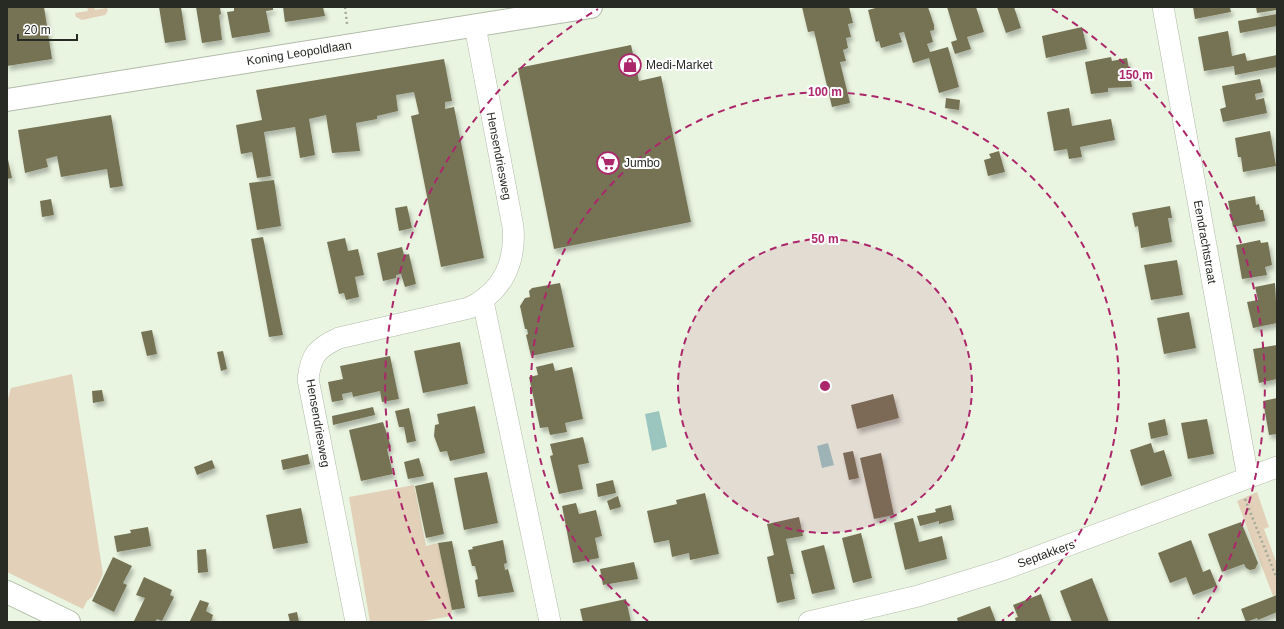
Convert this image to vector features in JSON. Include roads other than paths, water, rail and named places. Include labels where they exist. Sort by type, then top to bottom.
[{"type":"main road","name":"Koning Leopoldlaan","points":[[7,100],[124,80],[591,7]]},
{"type":"main road","points":[[7,592],[69,622]]},
{"type":"street","name":"Eendrachtstraat","points":[[1163,7],[1243,480]]},
{"type":"street","name":"Hensendriesweg","points":[[356,622],[308,379],[313,358],[319,348],[339,338],[469,308],[484,300],[493,292],[508,268],[514,241],[475,26]]},
{"type":"street","points":[[484,300],[550,622]]},
{"type":"street","name":"Septakkers","points":[[809,622],[918,596],[1002,570],[1277,467]]},
{"type":"water","points":[[659,411],[667,447],[652,451],[645,414]]},
{"type":"water","points":[[828,443],[834,465],[822,468],[817,446]]},
{"type":"place","name":"Medi-Market","points":[[630,65]]},
{"type":"place","name":"Jumbo","points":[[608,163]]}]
